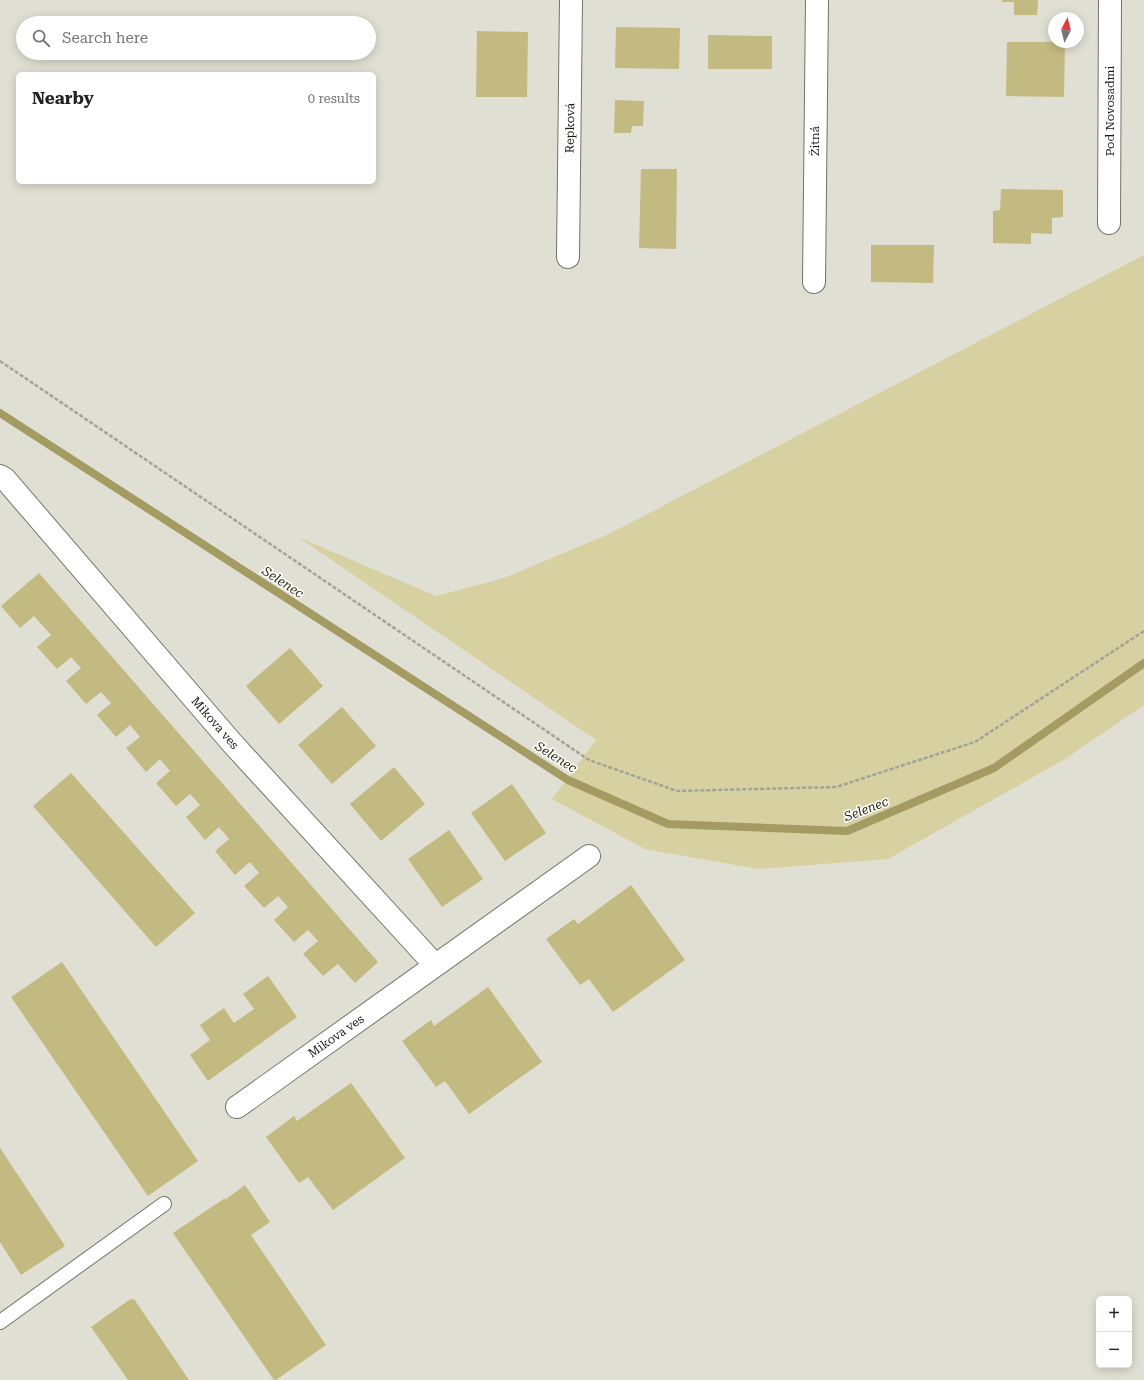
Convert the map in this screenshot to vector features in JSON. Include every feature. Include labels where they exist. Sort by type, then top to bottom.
[{"type":"street","name":"Repková","points":[[568,257],[571,0]]},
{"type":"street","name":"Žitná","points":[[814,282],[816,0]]},
{"type":"street","name":"Pod Novosadmi","points":[[1109,223],[1110,0]]},
{"type":"street","name":"Mikova ves","points":[[0,476],[5,479],[59,540],[232,743],[435,965]]},
{"type":"street","name":"Mikova ves","points":[[237,1107],[589,856]]},
{"type":"lane","points":[[0,1322],[164,1204]]},
{"type":"path","points":[[0,362],[589,760],[678,791],[836,787],[975,742],[1144,631]]},
{"type":"shaded area","points":[[1144,255],[1144,705],[1065,759],[888,859],[758,869],[645,849],[552,799],[596,740],[298,537],[436,596],[504,578],[609,534]]},
{"type":"building","points":[[1002,0],[1038,0],[1037,15],[1014,15],[1014,2],[1002,2]]},
{"type":"building","points":[[616,27],[680,28],[679,69],[615,68]]},
{"type":"building","points":[[477,31],[528,32],[527,97],[476,97]]},
{"type":"building","points":[[708,35],[772,36],[772,69],[708,69]]},
{"type":"building","points":[[1007,42],[1048,42],[1048,48],[1065,48],[1064,97],[1006,96]]},
{"type":"building","points":[[615,100],[644,101],[643,126],[632,126],[631,133],[614,133]]},
{"type":"building","points":[[641,169],[677,169],[676,249],[639,248]]},
{"type":"building","points":[[1001,189],[1063,190],[1063,217],[1052,218],[1052,234],[1031,233],[1031,244],[993,243],[993,211],[1000,210]]},
{"type":"building","points":[[871,245],[934,245],[933,283],[871,282]]},
{"type":"building","points":[[39,573],[378,962],[355,983],[338,964],[323,976],[303,954],[318,941],[308,930],[294,942],[274,920],[288,907],[278,896],[264,908],[244,886],[259,873],[250,862],[235,875],[215,851],[229,839],[219,827],[205,840],[186,817],[200,805],[190,794],[176,806],[156,783],[170,771],[160,759],[146,772],[126,748],[140,737],[130,725],[116,737],[97,715],[111,703],[101,692],[86,704],[66,681],[81,668],[71,657],[57,669],[37,647],[51,635],[34,616],[20,628],[1,606]]},
{"type":"building","points":[[290,648],[323,686],[279,724],[246,686]]},
{"type":"building","points":[[342,707],[376,746],[332,784],[298,745]]},
{"type":"building","points":[[394,767],[425,804],[381,841],[350,804]]},
{"type":"building","points":[[71,773],[195,913],[156,947],[33,806]]},
{"type":"building","points":[[512,784],[546,833],[505,861],[471,813]]},
{"type":"building","points":[[449,830],[483,879],[442,907],[408,859]]},
{"type":"building","points":[[631,885],[685,960],[613,1012],[589,979],[580,985],[546,939],[574,919],[578,924]]},
{"type":"building","points":[[62,962],[198,1161],[148,1196],[11,997]]},
{"type":"building","points":[[268,976],[297,1017],[208,1081],[190,1055],[210,1040],[200,1025],[224,1008],[234,1023],[254,1009],[243,994]]},
{"type":"building","points":[[488,987],[542,1062],[469,1114],[445,1081],[436,1087],[402,1041],[431,1020],[434,1026]]},
{"type":"building","points":[[351,1083],[405,1158],[333,1210],[308,1177],[299,1183],[266,1137],[294,1116],[297,1121]]},
{"type":"building","points":[[0,1148],[65,1246],[21,1275],[0,1242]]},
{"type":"building","points":[[245,1185],[270,1222],[251,1235],[326,1345],[276,1380],[274,1380],[173,1233],[225,1198],[225,1200]]},
{"type":"building","points":[[134,1299],[189,1380],[128,1380],[91,1327],[129,1300]]},
{"type":"waterway","name":"Selenec","points":[[0,413],[568,780],[668,824],[847,831],[994,768],[1144,663]]}]
